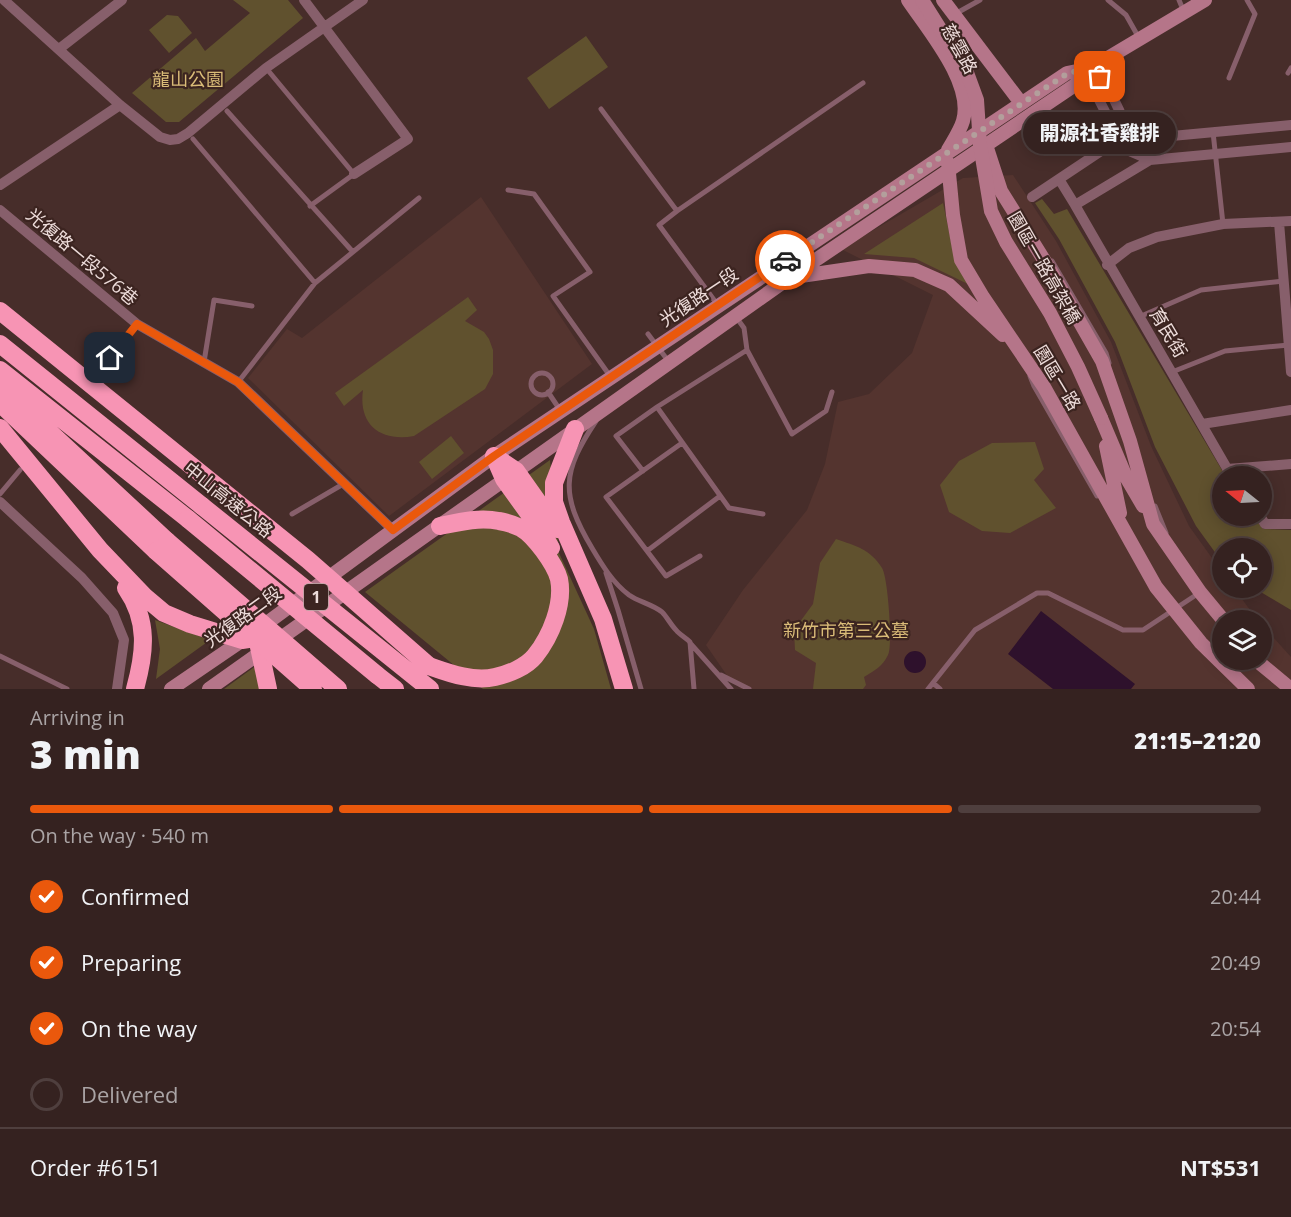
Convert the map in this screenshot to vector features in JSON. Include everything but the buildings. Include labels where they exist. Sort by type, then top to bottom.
[{"type":"highway","points":[[0,311],[308,560],[456,689]]},
{"type":"highway","name":"中山高速公路","points":[[0,344],[395,689]]},
{"type":"highway","name":"中山高速公路","points":[[0,370],[195,512],[429,689]]},
{"type":"highway","points":[[0,386],[162,546],[313,689]]},
{"type":"highway","points":[[0,404],[162,546],[338,689]]},
{"type":"highway","points":[[0,428],[100,550],[164,614],[190,624],[257,642],[268,689]]},
{"type":"highway","points":[[575,429],[554,483],[554,502],[603,619],[624,689]]},
{"type":"highway","points":[[494,456],[555,527],[586,580]]},
{"type":"highway","points":[[429,666],[454,675],[494,678],[516,670],[534,657],[554,621],[559,600],[555,559],[510,475]]},
{"type":"highway","points":[[440,525],[478,519],[499,521],[521,528],[537,543],[558,578]]},
{"type":"highway","points":[[100,550],[136,603],[144,638],[143,657],[135,689]]},
{"type":"main road","name":"慈雲路","points":[[908,0],[945,54],[964,97],[963,120],[947,152]]},
{"type":"main road","name":"園區一路高架橋","points":[[922,0],[966,70],[976,100],[980,145],[991,211],[1006,242],[1050,313],[1078,366],[1101,418]]},
{"type":"main road","name":"慈雲路","points":[[943,0],[1021,103]]},
{"type":"main road","name":"光復路一段","points":[[440,525],[789,278],[1075,85],[1091,68],[1139,38],[1182,6],[1205,0]]},
{"type":"main road","name":"光復路一段","points":[[393,530],[494,456],[610,377],[1021,103],[1068,73],[1091,68]]},
{"type":"main road","points":[[986,145],[1001,191],[1049,268],[1102,361],[1130,441],[1153,524]]},
{"type":"main road","points":[[947,152],[969,157],[1021,225]]},
{"type":"main road","name":"園區一路","points":[[947,152],[961,260],[983,297],[1044,387],[1156,587],[1201,643],[1248,689]]},
{"type":"main road","points":[[789,278],[869,266],[915,270],[949,285],[1021,352]]},
{"type":"main road","points":[[1101,418],[1126,477],[1153,524],[1215,610]]},
{"type":"main road","points":[[1101,418],[1125,531]]},
{"type":"main road","name":"光復路二段","points":[[171,689],[257,642],[440,525]]},
{"type":"main road","name":"光復路二段","points":[[209,689],[257,642],[393,530]]},
{"type":"main road","points":[[1268,670],[1291,689]]},
{"type":"street","points":[[4,0],[120,105],[160,137],[170,140],[178,139],[188,133],[266,68],[363,0]]},
{"type":"street","points":[[59,49],[122,0]]},
{"type":"street","points":[[304,0],[408,139],[354,174]]},
{"type":"street","points":[[1091,68],[1108,87],[1132,130],[1150,138],[1291,125]]},
{"type":"street","points":[[1091,68],[1093,88],[1119,139],[1130,151],[1150,160]]},
{"type":"street","points":[[0,185],[120,105]]},
{"type":"street","points":[[1032,197],[1119,139]]},
{"type":"street","points":[[1075,205],[1150,160],[1291,147]]},
{"type":"street","name":"育民街","points":[[1059,179],[1225,466]]},
{"type":"street","name":"光復路一段576巷","points":[[0,210],[137,324],[238,382],[393,530]]},
{"type":"street","points":[[1107,265],[1129,248],[1157,237],[1223,224],[1291,221]]},
{"type":"street","points":[[1279,222],[1291,372]]},
{"type":"street","points":[[1202,424],[1291,410]]},
{"type":"street","points":[[1272,467],[1291,464]]},
{"type":"street","points":[[0,502],[82,579],[113,612],[124,640],[117,689]]},
{"type":"street","points":[[1272,524],[1291,524]]},
{"type":"lane","points":[[954,15],[980,0]]},
{"type":"lane","points":[[1108,0],[1126,15],[1139,38]]},
{"type":"lane","points":[[1229,78],[1255,14],[1247,0]]},
{"type":"lane","points":[[1081,55],[1091,68]]},
{"type":"lane","points":[[266,68],[354,174],[310,206]]},
{"type":"lane","points":[[718,305],[659,225],[863,83]]},
{"type":"lane","points":[[602,109],[678,211]]},
{"type":"lane","points":[[227,111],[353,252]]},
{"type":"lane","points":[[1213,132],[1223,224]]},
{"type":"lane","points":[[193,140],[315,283]]},
{"type":"lane","points":[[508,190],[534,194],[590,272],[553,296],[610,377]]},
{"type":"lane","points":[[238,382],[315,283],[420,198]]},
{"type":"lane","points":[[1021,225],[1057,267],[1106,352],[1158,516],[1183,567]]},
{"type":"lane","points":[[1140,316],[1201,290],[1284,282]]},
{"type":"lane","points":[[204,362],[214,300],[252,306]]},
{"type":"lane","points":[[735,316],[744,328],[747,350],[792,434],[826,411],[832,392]]},
{"type":"lane","points":[[96,375],[137,324]]},
{"type":"lane","points":[[648,334],[669,362]]},
{"type":"lane","points":[[1172,372],[1225,351],[1289,345]]},
{"type":"lane","points":[[644,471],[616,436],[747,350]]},
{"type":"lane","points":[[1021,352],[1034,386],[1071,451],[1117,529],[1156,587]]},
{"type":"lane","points":[[537,375],[547,375],[551,380],[552,387],[548,392],[538,394],[533,390],[531,384],[537,375]]},
{"type":"lane","points":[[548,392],[561,411]]},
{"type":"lane","points":[[657,407],[729,508],[763,514]]},
{"type":"lane","points":[[605,408],[575,455],[570,473],[570,505],[577,523],[604,569],[641,689]]},
{"type":"lane","points":[[682,443],[606,497],[666,576],[700,556]]},
{"type":"lane","points":[[0,494],[20,470]]},
{"type":"lane","points":[[292,514],[345,483]]},
{"type":"lane","points":[[647,550],[720,496]]},
{"type":"lane","points":[[604,569],[630,596],[647,602],[662,613],[675,630],[690,642],[731,689]]},
{"type":"lane","points":[[928,689],[975,630],[1037,593],[1048,593],[1123,630],[1143,630],[1200,592]]},
{"type":"lane","points":[[690,642],[693,689]]},
{"type":"lane","points":[[0,656],[67,689]]},
{"type":"lane","points":[[1272,670],[1291,681]]},
{"type":"lane","points":[[717,673],[749,689]]},
{"type":"lane","points":[[1233,674],[1241,689]]},
{"type":"lane","points":[[933,683],[940,689]]},
{"type":"shaded area","points":[[1013,175],[1056,241],[1111,342],[1151,446],[1189,526],[1212,558],[1212,598],[1241,598],[1250,610],[1212,610],[1212,670],[1272,670],[1272,636],[1291,657],[1291,689],[741,689],[728,677],[706,645],[743,590],[807,510],[825,464],[838,402],[869,394],[912,353],[933,295],[841,249],[963,178]]},
{"type":"shaded area","points":[[481,197],[592,364],[389,516],[248,378],[287,329],[302,338]]},
{"type":"shaded area","points":[[1041,611],[1135,684],[1131,689],[1053,689],[1008,654]]},
{"type":"shaded area","points":[[915,651],[923,654],[926,662],[923,670],[915,673],[907,670],[904,662],[907,654]]},
{"type":"green space","name":"龍山公園","points":[[233,0],[288,0],[303,18],[179,122],[166,122],[132,93],[196,38],[205,51],[250,13]]},
{"type":"green space","points":[[167,15],[178,16],[192,33],[169,53],[149,30]]},
{"type":"green space","points":[[586,36],[608,67],[549,109],[527,78]]},
{"type":"green space","points":[[1042,199],[1054,214],[1067,209],[1219,466],[1212,466],[1212,526],[1261,526],[1263,529],[1291,530],[1291,610],[1271,598],[1272,538],[1212,538],[1212,548],[1196,526],[1155,447],[1115,342],[1059,239],[1035,203]]},
{"type":"green space","points":[[943,203],[954,256],[970,285],[914,258],[864,254]]},
{"type":"green space","points":[[468,297],[477,310],[465,321],[484,332],[493,350],[493,374],[485,389],[414,436],[391,436],[374,428],[364,413],[363,390],[344,406],[335,393]]},
{"type":"green space","points":[[451,436],[464,453],[432,479],[419,462]]},
{"type":"green space","points":[[1035,442],[1044,469],[1034,480],[1056,508],[1010,533],[982,531],[949,512],[940,485],[959,461],[992,443]]},
{"type":"green space","points":[[550,460],[559,553],[594,629],[611,689],[483,689],[365,592]]},
{"type":"green space","name":"新竹市第三公墓","points":[[836,539],[873,556],[882,568],[886,584],[890,626],[888,655],[881,665],[864,677],[866,685],[863,689],[813,689],[816,663],[795,650],[794,630],[813,604],[820,563]]},
{"type":"green space","points":[[155,620],[210,640],[156,679],[160,649]]},
{"type":"green space","points":[[257,665],[263,689],[224,689]]},
{"type":"way so far","points":[[785,260],[1068,73],[1091,68],[1100,77]]},
{"type":"place","name":"開源社香雞排","points":[[1100,77]]},
{"type":"route","points":[[110,358],[137,324],[238,382],[393,530],[494,456],[785,260]]}]
